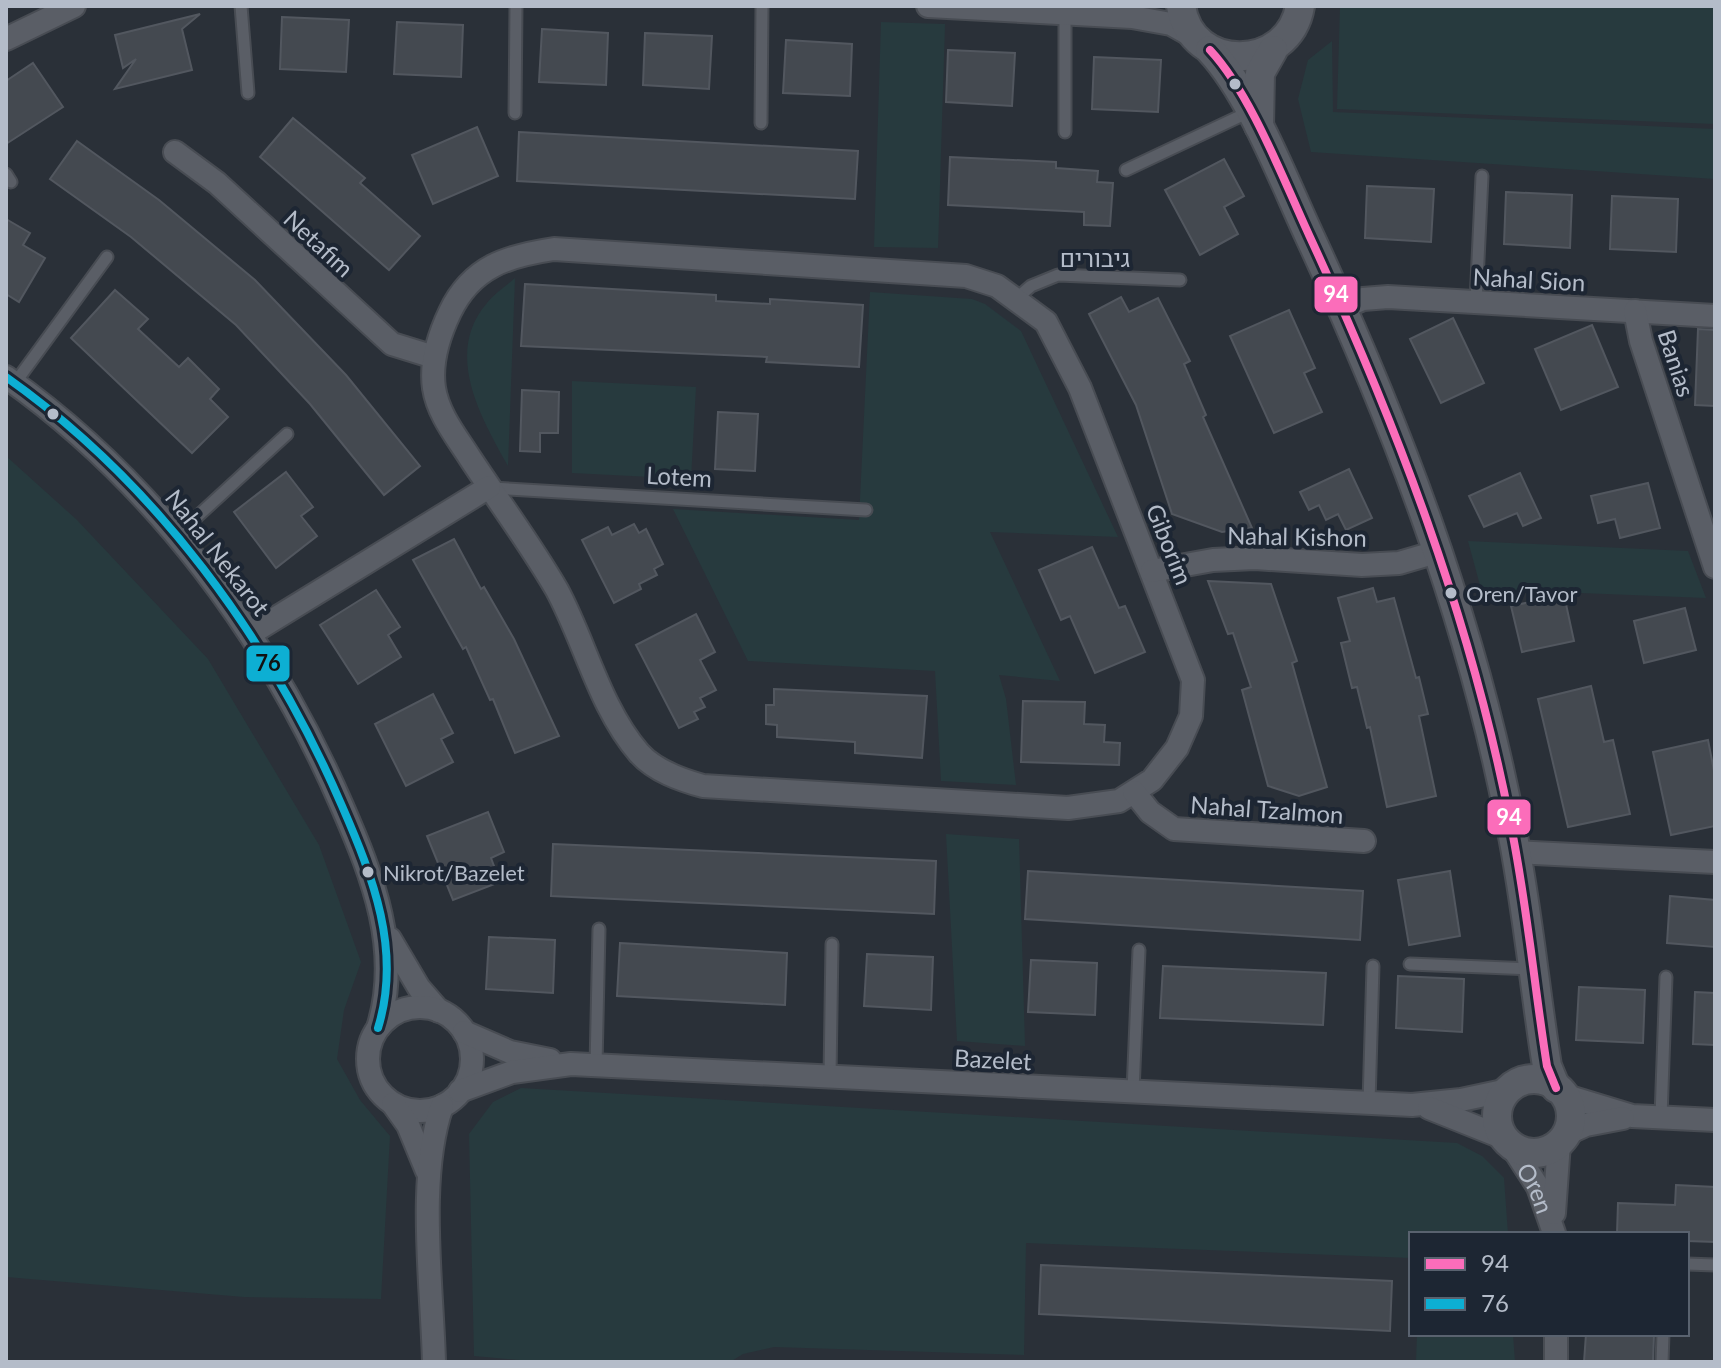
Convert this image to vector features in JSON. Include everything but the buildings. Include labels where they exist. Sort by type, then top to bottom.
[{"type":"street","points":[[6,39],[74,6]]},
{"type":"street","points":[[928,6],[1150,20],[1171,24],[1203,44],[1240,58],[1273,50]]},
{"type":"street","points":[[1181,6],[1187,27],[1223,63],[1254,122],[1379,391],[1440,551],[1482,697],[1516,852],[1547,1066],[1570,1113],[1563,1138]]},
{"type":"street","points":[[1254,122],[1260,73],[1273,50],[1288,36],[1300,6]]},
{"type":"street","name":"Netafim","points":[[175,152],[217,183],[392,344],[434,357]]},
{"type":"street","name":"Giborim","points":[[554,249],[966,276],[997,286],[1046,322],[1080,388],[1152,571],[1193,680],[1191,716],[1177,748],[1152,780],[1119,801],[1068,808],[703,786],[677,779],[640,755],[619,724],[556,590],[446,422],[434,388],[434,357],[440,334],[455,302],[480,273],[511,256],[554,249]]},
{"type":"street","name":"Nahal Sion","points":[[1342,308],[1363,299],[1388,297],[1715,316]]},
{"type":"street","name":"Banias","points":[[1635,311],[1641,341],[1715,567]]},
{"type":"street","name":"Nahal Nekarot","points":[[10,380],[62,419],[125,479],[176,536],[250,634],[283,685],[321,756],[357,840],[387,934],[419,988],[439,1011]]},
{"type":"street","points":[[250,634],[489,487]]},
{"type":"street","name":"Nahal Kishon","points":[[1152,571],[1213,560],[1255,558],[1362,565],[1399,563],[1440,551]]},
{"type":"street","name":"Nahal Tzalmon","points":[[1134,792],[1150,812],[1174,829],[1364,841]]},
{"type":"street","points":[[1516,852],[1715,862]]},
{"type":"street","name":"Nahal Nekarot","points":[[378,1028],[386,995],[387,934]]},
{"type":"street","points":[[1533,976],[1527,1039],[1512,1087],[1498,1108],[1497,1118],[1507,1141],[1520,1150],[1540,1152],[1586,1125],[1632,1116],[1715,1120]]},
{"type":"street","points":[[429,1180],[408,1125],[393,1104],[380,1093],[369,1069],[370,1043],[378,1028],[391,1016],[407,1009],[439,1011],[464,1032],[472,1058],[471,1070],[434,1129],[429,1180],[434,1362]]},
{"type":"street","name":"Bazelet","points":[[464,1032],[510,1052],[596,1066],[1412,1105],[1461,1100],[1512,1087]]},
{"type":"street","name":"Bazelet","points":[[451,1099],[512,1072],[571,1064]]},
{"type":"street","points":[[1512,1087],[1538,1080],[1560,1092],[1632,1116]]},
{"type":"street","points":[[393,1104],[410,1110],[451,1099]]},
{"type":"street","name":"Bazelet","points":[[1412,1105],[1454,1115],[1507,1141]]},
{"type":"street","name":"Oren","points":[[1554,1232],[1555,1164],[1563,1138]]},
{"type":"street","name":"Oren","points":[[1507,1141],[1538,1187],[1553,1232]]},
{"type":"street","points":[[1556,1336],[1556,1362]]},
{"type":"lane","points":[[241,6],[248,93]]},
{"type":"lane","points":[[515,113],[516,6]]},
{"type":"lane","points":[[761,123],[762,6]]},
{"type":"lane","points":[[1065,14],[1065,132]]},
{"type":"lane","points":[[1126,170],[1254,122]]},
{"type":"lane","points":[[1476,302],[1482,176]]},
{"type":"lane","points":[[10,380],[107,257]]},
{"type":"lane","name":"גיבורים","points":[[1017,298],[1031,286],[1058,275],[1180,280]]},
{"type":"lane","points":[[176,536],[287,434]]},
{"type":"lane","name":"Lotem","points":[[489,487],[866,510]]},
{"type":"lane","points":[[596,1066],[599,929]]},
{"type":"lane","points":[[830,1077],[832,944]]},
{"type":"lane","points":[[1133,1091],[1139,950]]},
{"type":"lane","points":[[1410,964],[1533,976]]},
{"type":"lane","points":[[1369,1103],[1373,966]]},
{"type":"lane","points":[[1661,1117],[1666,977]]},
{"type":"lane","points":[[1689,1264],[1715,1265]]},
{"type":"lane","points":[[1662,1362],[1663,1336]]},
{"type":"green space","points":[[1340,6],[1715,6],[1715,124],[1337,109]]},
{"type":"green space","points":[[881,22],[945,24],[938,248],[874,247]]},
{"type":"green space","points":[[1332,41],[1333,112],[1715,129],[1715,179],[1311,152],[1298,99],[1308,60]]},
{"type":"green space","points":[[515,278],[508,466],[478,407],[467,365],[468,343],[474,323],[487,303]]},
{"type":"green space","points":[[870,292],[972,299],[985,304],[1021,331],[1118,537],[990,532],[1060,681],[999,675],[1006,699],[1016,785],[941,781],[935,671],[748,661],[673,509],[859,520]]},
{"type":"green space","points":[[572,381],[696,387],[691,479],[572,473]]},
{"type":"green space","points":[[6,456],[77,520],[208,659],[319,845],[361,962],[344,1010],[337,1059],[360,1100],[390,1136],[381,1299],[244,1297],[6,1277]]},
{"type":"green space","points":[[1468,541],[1688,551],[1706,598],[1481,589]]},
{"type":"green space","points":[[946,834],[1019,839],[1025,1046],[957,1041]]},
{"type":"green space","points":[[521,1088],[1457,1143],[1482,1156],[1504,1178],[1508,1232],[1409,1232],[1409,1258],[1026,1243],[1024,1355],[774,1347],[743,1354],[730,1362],[543,1362],[474,1356],[469,1134],[493,1102]]},
{"type":"green space","points":[[1417,1336],[1513,1336],[1515,1362],[1416,1362]]},
{"type":"transit line","name":"94","points":[[1210,50],[1239,90],[1277,163],[1372,378],[1428,522],[1474,670],[1493,745],[1521,882],[1547,1066],[1556,1088]]},
{"type":"transit line","name":"76","points":[[6,377],[61,419],[112,465],[159,515],[244,625],[280,683],[342,806],[364,860],[381,915],[387,971],[378,1028]]},
{"type":"place","name":"Oren/Tavor","points":[[1451,593]]},
{"type":"place","name":"Nikrot/Bazelet","points":[[368,872]]}]
